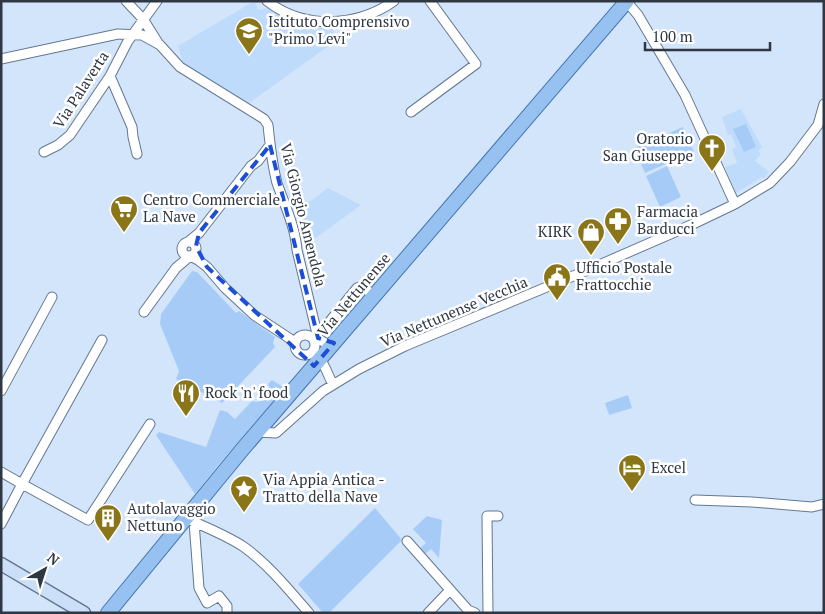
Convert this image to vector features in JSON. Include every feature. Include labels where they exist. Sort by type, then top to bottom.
[{"type":"main road","name":"Via Nettunense","points":[[108,613],[190,520],[257,432],[374,294],[627,1]]},
{"type":"main road","points":[[1,564],[84,613]]},
{"type":"street","name":"Via Giorgio Amendola","points":[[126,1],[143,19],[160,45],[180,66],[264,119],[268,125],[274,168],[294,230],[318,338],[324,343],[334,343]]},
{"type":"street","name":"Via Palaverta","points":[[44,152],[58,145],[70,135],[110,76],[133,34],[157,1]]},
{"type":"street","points":[[267,1],[283,11],[300,18],[322,22],[336,22],[354,20],[369,15],[394,1]]},
{"type":"street","points":[[411,112],[476,64],[430,1]]},
{"type":"street","points":[[627,1],[685,95],[736,204]]},
{"type":"street","name":"Via Palaverta","points":[[1,59],[118,34],[133,34]]},
{"type":"street","name":"Via Giorgio Amendola","points":[[133,34],[142,35],[160,45]]},
{"type":"street","points":[[110,76],[132,127],[138,154]]},
{"type":"street","name":"Via Nettunense Vecchia","points":[[257,432],[276,433],[333,384],[359,368],[405,346],[658,240],[736,204],[770,183],[790,162],[818,124],[824,104]]},
{"type":"street","points":[[144,312],[191,249],[200,233],[251,166],[270,145]]},
{"type":"street","points":[[191,249],[198,260],[254,315],[295,342]]},
{"type":"street","points":[[326,326],[360,286],[374,294]]},
{"type":"street","points":[[1,391],[52,297]]},
{"type":"street","points":[[298,353],[305,355],[311,353],[314,347],[314,340],[309,336],[302,335],[295,342],[295,348],[298,353],[325,366],[333,384]]},
{"type":"street","points":[[1,524],[102,340]]},
{"type":"street","points":[[1,472],[88,520],[150,424]]},
{"type":"street","points":[[695,500],[812,507],[824,504]]},
{"type":"street","points":[[488,613],[488,516],[498,516]]},
{"type":"street","points":[[190,520],[198,588],[207,604],[219,596],[226,606],[227,613]]},
{"type":"street","points":[[190,520],[234,542],[254,556],[309,613]]},
{"type":"street","points":[[407,541],[468,610],[476,613]]},
{"type":"street","points":[[428,613],[450,590]]},
{"type":"highlighted area","points":[[270,145],[318,338],[334,343],[314,366],[207,267],[196,246],[199,233]]},
{"type":"shaded area","name":"Istituto Comprensivo \"Primo Levi\"","points":[[255,2],[258,10],[269,8],[283,18],[295,22],[332,28],[337,40],[249,103],[183,63],[178,46]]},
{"type":"shaded area","points":[[741,109],[762,147],[758,151],[761,154],[755,161],[769,172],[764,178],[762,177],[736,193],[725,167],[737,163],[732,149],[736,147],[731,134],[728,135],[722,117]]},
{"type":"shaded area","points":[[746,124],[756,147],[744,152],[733,129]]},
{"type":"shaded area","points":[[683,127],[694,152],[645,173],[634,148]]},
{"type":"shaded area","points":[[667,166],[681,197],[660,207],[646,176]]},
{"type":"shaded area","points":[[328,188],[361,205],[309,243],[300,209]]},
{"type":"shaded area","points":[[192,271],[197,272],[236,313],[239,311],[275,337],[273,343],[275,347],[222,403],[176,379],[179,371],[160,324],[161,314]]},
{"type":"shaded area","points":[[272,380],[285,388],[195,494],[156,435],[159,432],[206,447],[220,410],[227,412],[235,419],[252,401],[256,402],[266,398],[269,392],[268,384]]},
{"type":"shaded area","points":[[628,395],[632,408],[609,415],[605,403]]},
{"type":"shaded area","points":[[375,508],[402,540],[329,613],[323,613],[298,584]]},
{"type":"shaded area","points":[[427,516],[442,520],[439,558],[431,549],[424,555],[419,549],[426,543],[413,529]]},
{"type":"place","name":"Istituto Comprensivo \"Primo Levi\"","points":[[249,55]]},
{"type":"place","name":"Oratorio San Giuseppe","points":[[712,172]]},
{"type":"place","name":"Centro Commerciale La Nave","points":[[124,233]]},
{"type":"place","name":"Farmacia Barducci","points":[[618,245]]},
{"type":"place","name":"KIRK","points":[[591,256]]},
{"type":"place","name":"Ufficio Postale Frattocchie","points":[[557,301]]},
{"type":"place","name":"Rock 'n' food","points":[[186,417]]},
{"type":"place","name":"Excel","points":[[632,492]]},
{"type":"place","name":"Via Appia Antica - Tratto della Nave","points":[[244,513]]},
{"type":"place","name":"Autolavaggio Nettuno","points":[[108,542]]}]
